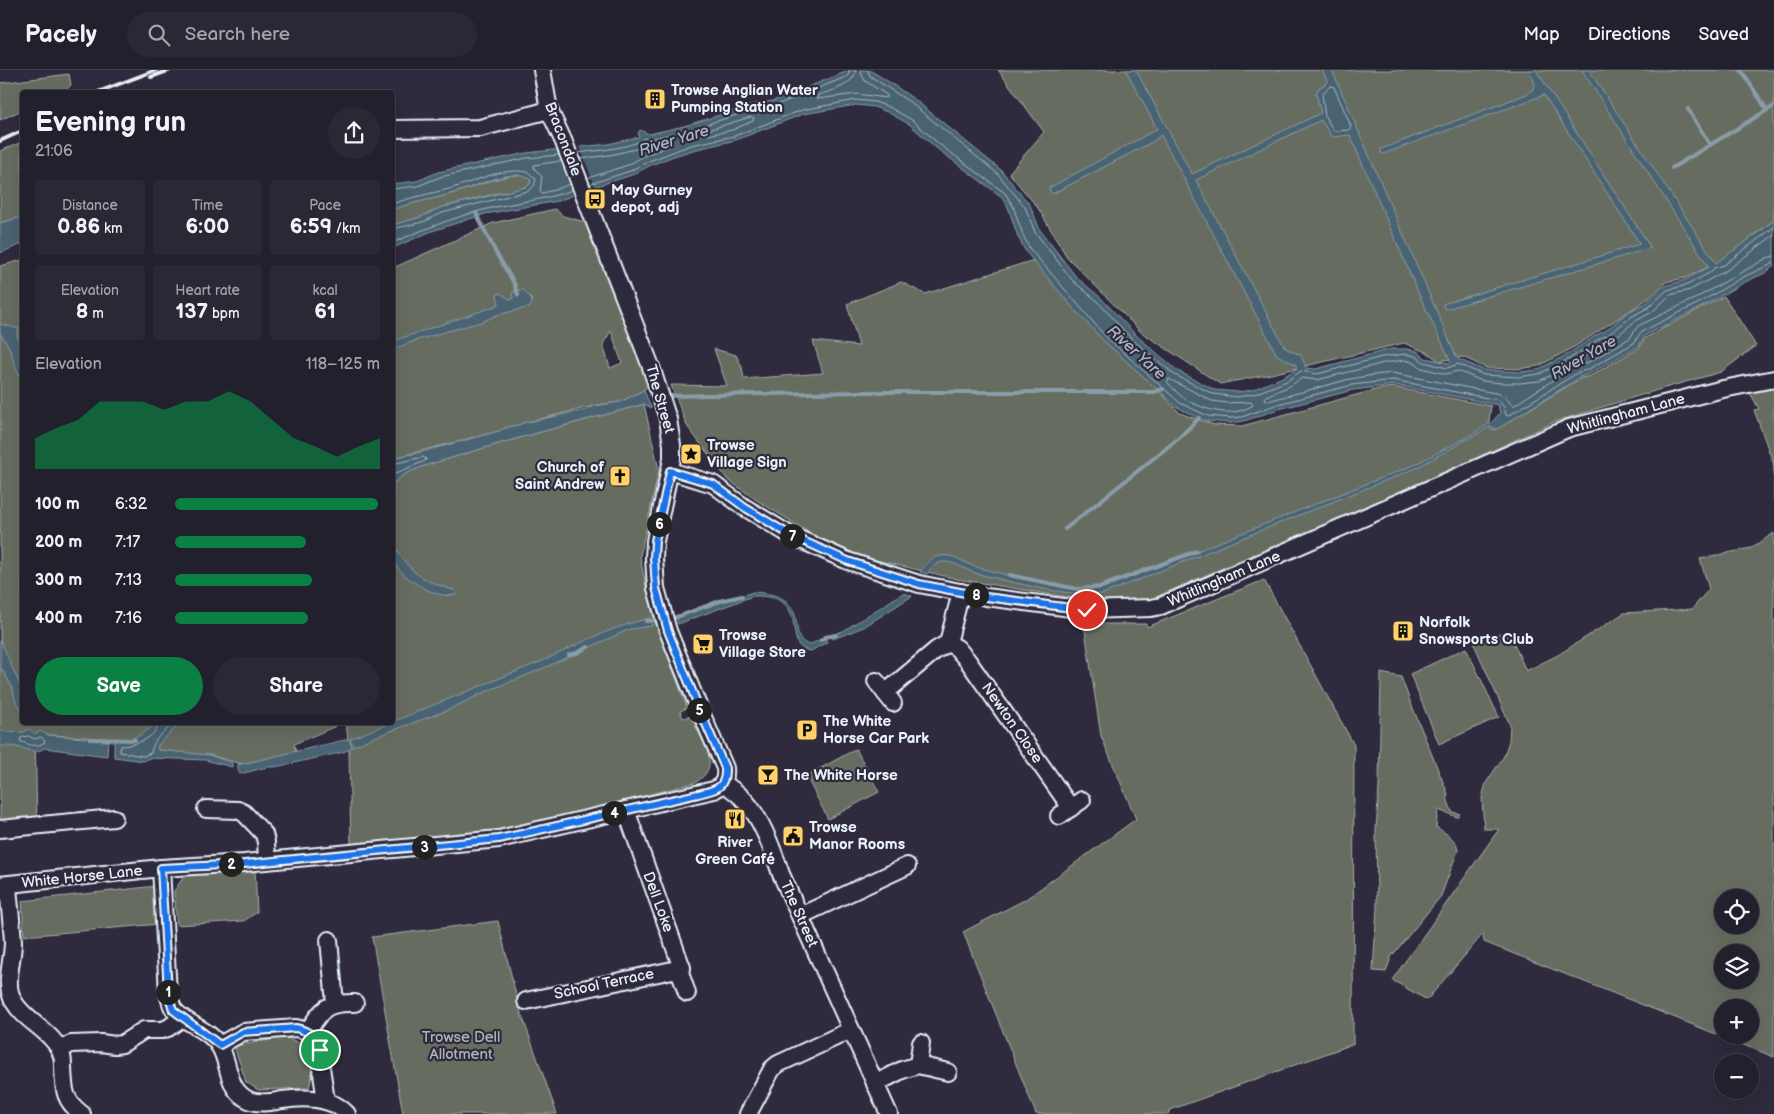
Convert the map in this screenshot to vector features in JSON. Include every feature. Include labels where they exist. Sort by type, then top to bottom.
[{"type":"street","name":"Bracondale","points":[[543,75],[549,110],[589,207]]},
{"type":"street","points":[[395,129],[480,128],[549,110]]},
{"type":"street","name":"The Street","points":[[589,207],[650,364],[668,419],[672,459],[655,541],[654,558],[656,588],[668,631],[724,765],[726,777],[723,783],[739,795],[753,810],[889,1114]]},
{"type":"street","name":"Whitlingham Lane","points":[[670,471],[713,484],[744,507],[790,535],[848,561],[915,583],[1014,601],[1087,610],[1151,608],[1161,606],[1569,428],[1723,389],[1774,379]]},
{"type":"street","points":[[885,692],[936,650],[948,643],[960,592]]},
{"type":"street","name":"Newton Close","points":[[948,643],[957,648],[968,661],[1071,808]]},
{"type":"street","name":"White Horse Lane","points":[[4,885],[161,868],[267,862],[499,839],[714,790],[723,783]]},
{"type":"street","points":[[206,809],[238,810],[244,813],[264,834],[267,862]]},
{"type":"street","name":"Dell Loke","points":[[626,810],[682,968],[680,973],[687,993]]},
{"type":"street","points":[[0,829],[114,818]]},
{"type":"street","points":[[800,916],[907,866]]},
{"type":"street","points":[[161,868],[168,993],[173,1010],[220,1045],[231,1084],[238,1092],[250,1100],[262,1103],[286,1100],[326,1101],[336,1105],[347,1114]]},
{"type":"street","points":[[4,885],[13,944],[10,964],[10,994],[14,1003],[22,1012],[52,1038],[60,1050],[63,1056],[64,1108],[82,1114]]},
{"type":"street","points":[[328,940],[335,1003]]},
{"type":"street","name":"School Terrace","points":[[526,1001],[682,968]]},
{"type":"street","points":[[307,1032],[325,1008],[335,1003],[355,1002]]},
{"type":"street","points":[[60,1050],[71,1044],[101,1043],[115,1046],[122,1044],[144,1030],[168,1028],[182,1018]]},
{"type":"street","points":[[220,1045],[243,1032],[296,1028],[307,1032],[317,1040],[326,1101]]},
{"type":"street","points":[[748,1114],[772,1069],[778,1064],[851,1030]]},
{"type":"street","points":[[918,1065],[921,1043]]},
{"type":"street","points":[[876,1084],[902,1070],[918,1065],[948,1072]]},
{"type":"green space","points":[[998,70],[1774,70],[1774,220],[1721,261],[1685,278],[1666,282],[1649,298],[1576,346],[1539,366],[1518,369],[1486,368],[1463,357],[1439,361],[1428,353],[1404,343],[1220,384],[1141,332],[1067,257],[1038,208],[1009,173],[1044,132]]},
{"type":"green space","points":[[69,74],[71,85],[66,90],[20,90],[20,111],[0,120],[0,83]]},
{"type":"green space","points":[[20,143],[20,218],[0,223],[0,151]]},
{"type":"green space","points":[[514,175],[526,176],[531,180],[530,184],[523,188],[440,208],[421,217],[395,224],[395,208]]},
{"type":"green space","points":[[555,209],[563,216],[585,222],[618,297],[648,385],[644,390],[620,402],[598,405],[523,423],[395,459],[395,267],[493,223]],"holes":[[[611,331],[622,363],[610,368],[603,344]]]},
{"type":"green space","points":[[1034,260],[1103,340],[1156,388],[1180,413],[1215,425],[1242,426],[1378,389],[1393,387],[1491,406],[1489,421],[1491,428],[1495,430],[1581,378],[1590,376],[1639,348],[1645,338],[1724,296],[1756,346],[1721,372],[1554,422],[1470,461],[1144,602],[1079,599],[957,579],[863,557],[828,544],[758,501],[727,479],[687,426],[671,385],[727,386],[714,349],[736,355],[742,367],[744,379],[823,373],[813,341],[859,346],[847,304],[901,282],[925,294]]},
{"type":"green space","points":[[20,261],[20,725],[154,725],[143,735],[131,740],[35,734],[37,822],[0,825],[0,266]]},
{"type":"green space","points":[[1774,387],[1774,465],[1754,410],[1759,409],[1749,391]]},
{"type":"green space","points":[[644,404],[659,470],[640,556],[653,615],[687,708],[680,711],[683,718],[690,716],[704,743],[708,752],[708,769],[694,783],[498,833],[351,846],[349,750],[346,725],[395,725],[395,563],[413,581],[456,591],[429,583],[416,574],[402,559],[395,547],[395,482],[405,474],[428,465]]},
{"type":"green space","points":[[1774,533],[1774,1057],[1741,1044],[1759,1044],[1759,999],[1714,999],[1714,1033],[1484,942],[1483,934],[1427,1000],[1392,980],[1499,829],[1484,829],[1482,798],[1486,783],[1504,756],[1509,741],[1510,725],[1474,644],[1508,630],[1526,671],[1558,655],[1624,613],[1692,609],[1709,589],[1700,559],[1751,548]]},
{"type":"green space","points":[[1264,580],[1354,745],[1353,1044],[1170,1110],[1168,1114],[1036,1114],[963,932],[1026,899],[1136,819],[1101,736],[1084,624],[1146,624],[1147,627]]},
{"type":"green space","points":[[1466,648],[1499,717],[1439,744],[1410,674]]},
{"type":"green space","points":[[1381,673],[1401,677],[1448,794],[1447,798],[1452,812],[1460,814],[1457,817],[1438,810],[1436,827],[1453,839],[1458,850],[1441,896],[1391,957],[1386,972],[1373,971],[1377,907],[1376,830],[1379,787]]},
{"type":"green space","points":[[177,725],[336,725],[294,744],[296,752],[242,764],[209,755],[162,752],[157,747]]},
{"type":"green space","points":[[856,749],[879,792],[828,819],[806,776]]},
{"type":"green space","points":[[255,868],[257,912],[244,921],[177,925],[174,891],[185,875]]},
{"type":"green space","points":[[156,886],[160,924],[24,936],[22,901]]},
{"type":"green space","name":"Trowse Dell Allotment","points":[[498,921],[519,1007],[557,1114],[403,1114],[372,937]]},
{"type":"green space","points":[[286,1037],[310,1048],[312,1077],[309,1088],[258,1090],[246,1082],[234,1046]]},
{"type":"water","name":"River Yare","points":[[1126,70],[1136,70],[1192,174],[1321,113],[1316,93],[1319,88],[1328,82],[1322,70],[1332,70],[1456,356],[1458,359],[1484,370],[1519,372],[1537,370],[1568,354],[1605,331],[1628,312],[1646,303],[1664,286],[1685,280],[1709,267],[1582,70],[1589,70],[1716,263],[1774,220],[1774,266],[1765,273],[1644,336],[1639,346],[1591,373],[1580,377],[1499,428],[1496,429],[1491,426],[1414,469],[1103,594],[1071,593],[1024,585],[978,574],[949,562],[937,564],[927,574],[920,572],[926,564],[937,557],[945,555],[976,567],[1009,575],[1065,587],[1101,589],[1414,465],[1492,422],[1500,413],[1498,405],[1394,385],[1353,390],[1231,423],[1207,421],[1192,415],[1177,407],[1103,340],[1074,309],[1026,252],[1002,197],[936,148],[909,124],[874,107],[856,105],[803,114],[736,140],[674,156],[632,175],[558,201],[485,214],[432,231],[395,247],[395,224],[421,217],[440,208],[526,187],[530,184],[531,180],[520,176],[506,176],[395,208],[395,184],[417,181],[438,172],[526,153],[608,144],[639,137],[640,130],[649,134],[684,126],[755,104],[773,101],[848,71],[871,71],[883,78],[914,99],[1001,170],[1030,205],[1040,230],[1077,278],[1100,297],[1137,336],[1178,371],[1215,390],[1238,392],[1252,390],[1285,376],[1297,368],[1295,364],[1277,355],[1161,135],[1152,142],[1052,194],[1049,188],[1157,129]],"holes":[[[1321,120],[1332,137],[1350,135],[1418,292],[1451,362],[1449,363],[1425,358],[1417,351],[1391,349],[1316,369],[1306,368],[1301,355],[1284,346],[1196,180]]]},
{"type":"water","points":[[1529,70],[1536,70],[1651,248],[1446,309],[1443,304],[1640,244],[1544,95],[1383,154],[1381,153],[1381,149],[1527,94],[1533,89],[1535,83]]},
{"type":"water","points":[[20,218],[20,245],[0,253],[0,223]]},
{"type":"water","points":[[522,289],[531,298],[532,303],[530,307],[497,315],[484,321],[420,339],[395,348],[395,340],[493,307],[499,304],[497,295],[500,293],[511,300],[513,298],[512,293]]},
{"type":"water","points":[[0,324],[19,329],[17,333],[20,350],[20,374],[9,347],[0,333]]},
{"type":"water","points":[[644,390],[651,408],[644,404],[523,437],[420,468],[405,474],[395,482],[395,459],[397,457],[418,453],[523,423],[620,402]]},
{"type":"water","points":[[395,547],[418,575],[456,591],[457,594],[450,596],[431,592],[404,575],[395,564]]},
{"type":"water","points":[[753,592],[773,595],[785,600],[792,608],[798,633],[802,640],[809,645],[825,637],[827,642],[811,651],[802,648],[797,641],[790,612],[784,603],[772,598],[753,596],[678,624],[676,615],[690,613]]},
{"type":"water","points":[[903,593],[912,596],[864,627],[833,639],[831,635],[843,631]]},
{"type":"water","points":[[650,618],[652,626],[630,629],[448,710],[354,746],[350,739],[384,725],[395,725],[395,721],[623,626]]},
{"type":"water","points":[[0,639],[20,686],[20,708],[16,702],[12,687],[0,666]]},
{"type":"water","points":[[154,725],[177,725],[159,744],[158,750],[209,755],[232,763],[232,767],[205,760],[149,758],[144,761],[114,757],[114,740],[127,739],[146,731]]},
{"type":"water","points":[[29,729],[35,734],[40,731],[48,735],[108,740],[107,756],[44,748],[35,751],[0,746],[0,731],[19,733]]},
{"type":"water","points":[[349,739],[352,747],[344,752],[240,774],[238,770],[238,764]]},
{"type":"pier","points":[[579,145],[596,189],[574,198],[555,148]]},
{"type":"waterway","points":[[1741,70],[1767,110]]},
{"type":"waterway","points":[[1672,168],[1774,106]]},
{"type":"waterway","points":[[1688,109],[1710,145]]},
{"type":"waterway","points":[[476,213],[496,253],[514,283],[518,295]]},
{"type":"waterway","name":"River Yare","points":[[666,396],[859,392],[1154,392],[1163,389]]},
{"type":"waterway","points":[[1065,529],[1179,438],[1199,418]]},
{"type":"waterway","points":[[1009,575],[1077,589],[1100,587],[1197,551]]},
{"type":"waterway","points":[[668,619],[719,601],[742,596]]},
{"type":"waterway","points":[[646,621],[661,620]]},
{"type":"waterway","points":[[821,640],[825,637],[836,635]]},
{"type":"waterway","points":[[569,655],[588,647]]},
{"type":"waterway","points":[[90,739],[135,740]]},
{"type":"railway","points":[[103,90],[156,70]]},
{"type":"railway","points":[[151,77],[170,70]]},
{"type":"railway","points":[[0,141],[20,132]]},
{"type":"place","name":"Trowse Anglian Water Pumping Station","points":[[655,99]]},
{"type":"place","name":"May Gurney depot, adj","points":[[595,199]]},
{"type":"place","name":"Trowse Village Sign","points":[[691,454]]},
{"type":"place","name":"Church of Saint Andrew","points":[[620,476]]},
{"type":"place","name":"Norfolk Snowsports Club","points":[[1403,631]]},
{"type":"place","name":"Trowse Village Store","points":[[703,644]]},
{"type":"place","name":"The White Horse Car Park","points":[[807,730]]},
{"type":"place","name":"The White Horse","points":[[768,775]]},
{"type":"place","name":"River Green Café","points":[[735,819]]},
{"type":"place","name":"Trowse Manor Rooms","points":[[793,836]]},
{"type":"route","points":[[320,1050],[317,1040],[312,1035],[296,1028],[243,1032],[220,1045],[173,1010],[168,993],[161,868],[244,864],[499,839],[698,794],[720,787],[726,777],[725,768],[668,631],[656,588],[655,541],[670,471],[713,484],[744,507],[790,535],[848,561],[919,584],[986,597],[1087,610]]}]
